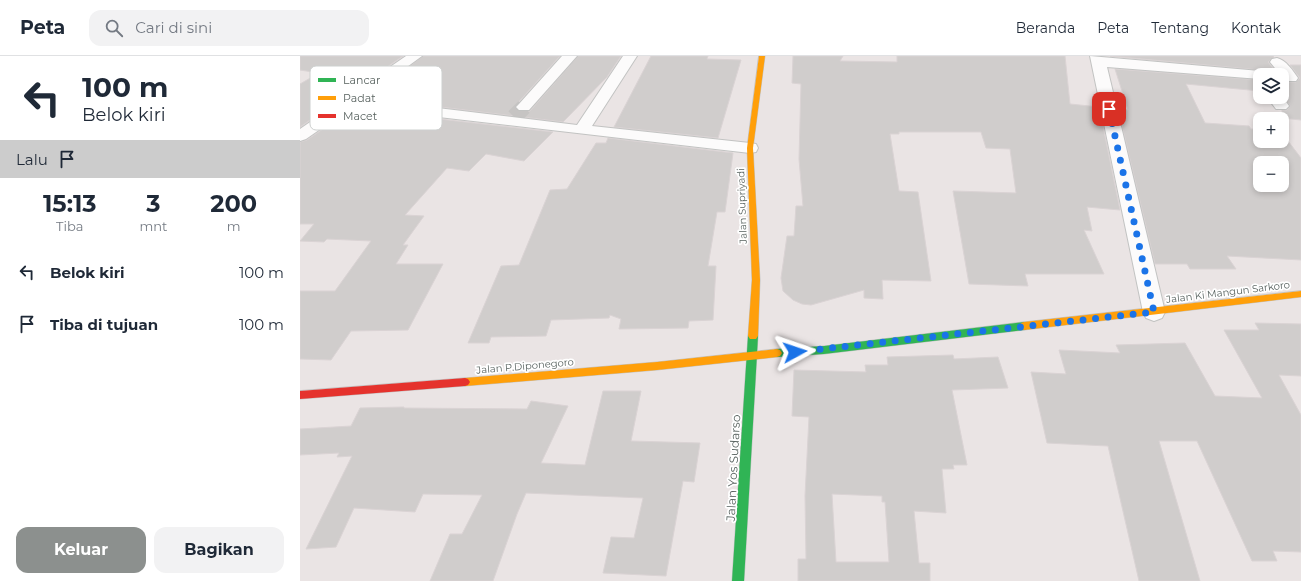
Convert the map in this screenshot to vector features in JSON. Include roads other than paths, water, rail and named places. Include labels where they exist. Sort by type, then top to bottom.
[{"type":"main road","name":"Jalan Supriyadi","points":[[752,356],[756,280],[750,148],[762,56]]},
{"type":"main road","name":"Jalan Ki Mangun Sarkoro","points":[[752,356],[824,350],[1301,294]]},
{"type":"main road","name":"Jalan P.Diponegoro","points":[[300,395],[657,366],[752,356]]},
{"type":"main road","name":"Jalan Yos Sudarso","points":[[738,581],[752,356]]},
{"type":"street","points":[[401,66],[415,56]]},
{"type":"street","points":[[516,115],[570,56]]},
{"type":"street","points":[[582,130],[630,56]]},
{"type":"street","points":[[1154,312],[1098,59],[1253,75]]},
{"type":"street","points":[[1277,62],[1282,68]]},
{"type":"street","points":[[442,109],[516,115],[582,130],[750,148]]},
{"type":"street","points":[[300,136],[310,129]]},
{"type":"tunnel","points":[[514,117],[524,107]]}]
